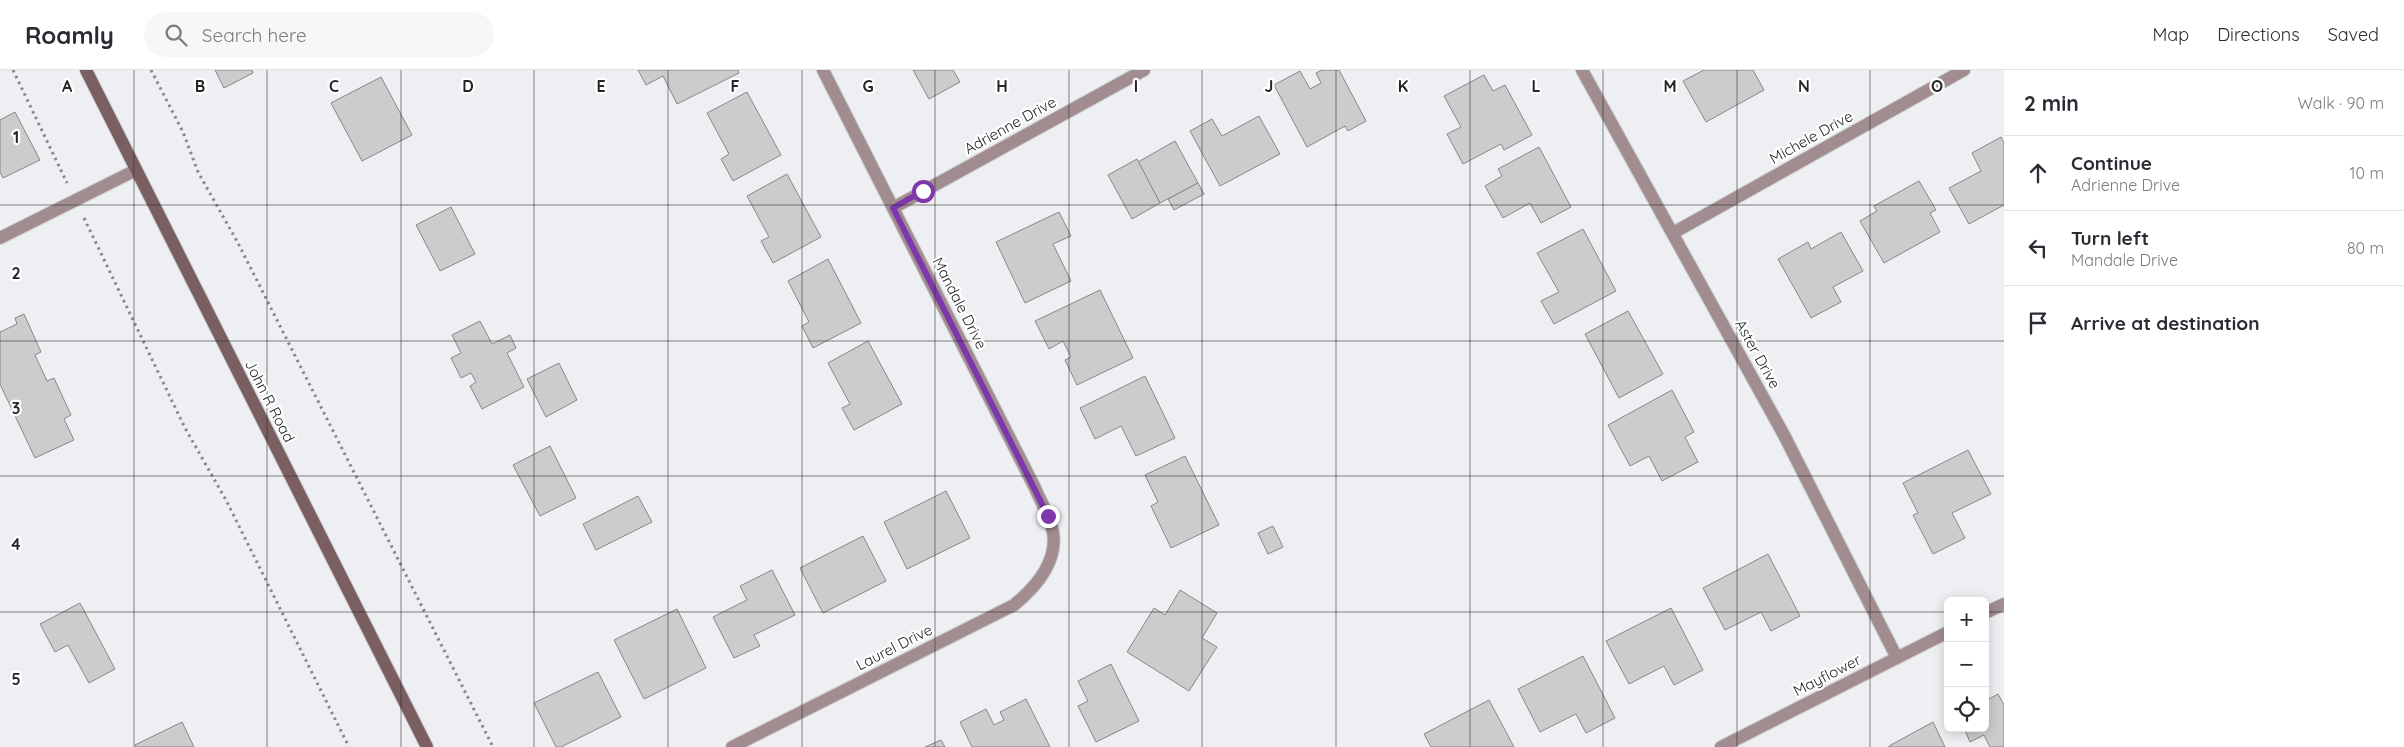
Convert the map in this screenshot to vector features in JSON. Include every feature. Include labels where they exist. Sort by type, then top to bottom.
[{"type":"main road","name":"John R Road","points":[[86,70],[427,747]]},
{"type":"street","name":"Mandale Drive","points":[[822,70],[1035,488],[1052,531],[1051,555]]},
{"type":"street","name":"Adrienne Drive","points":[[893,208],[1144,70]]},
{"type":"street","name":"Aster Drive","points":[[1582,70],[1784,435],[1897,658]]},
{"type":"street","name":"Michele Drive","points":[[1673,233],[1964,70]]},
{"type":"street","points":[[0,238],[136,170]]},
{"type":"street","name":"Laurel Drive","points":[[732,747],[1014,605],[1040,579],[1051,555]]},
{"type":"street","points":[[1989,611],[2004,604]]},
{"type":"street","name":"Mayflower","points":[[1721,747],[1944,634]]},
{"type":"path","points":[[14,70],[66,180]]},
{"type":"path","points":[[151,70],[183,132],[198,172],[238,243],[493,747]]},
{"type":"path","points":[[84,219],[185,428],[226,500],[349,747]]},
{"type":"building","points":[[215,70],[252,70],[253,73],[224,88]]},
{"type":"building","points":[[638,70],[738,70],[739,73],[677,104],[663,76],[646,85]]},
{"type":"building","points":[[913,70],[953,70],[960,82],[929,99]]},
{"type":"building","points":[[1322,70],[1339,70],[1366,121],[1348,131],[1345,126],[1307,147],[1274,85],[1300,71],[1310,89],[1321,83],[1316,73]]},
{"type":"building","points":[[1704,70],[1753,70],[1764,90],[1706,122],[1683,81]]},
{"type":"building","points":[[1484,75],[1493,91],[1505,85],[1532,135],[1504,150],[1501,144],[1463,164],[1447,134],[1461,127],[1444,96]]},
{"type":"building","points":[[381,77],[412,135],[362,161],[331,103]]},
{"type":"building","points":[[747,92],[781,155],[733,181],[721,159],[729,154],[707,113]]},
{"type":"building","points":[[15,112],[40,160],[3,178],[0,172],[0,120]]},
{"type":"building","points":[[1259,116],[1280,154],[1220,186],[1190,131],[1212,119],[1222,136]]},
{"type":"building","points":[[2001,137],[2004,143],[2004,205],[1969,224],[1949,188],[1981,171],[1972,153]]},
{"type":"building","points":[[1175,141],[1198,183],[1160,203],[1138,162]]},
{"type":"building","points":[[1539,147],[1571,207],[1541,223],[1530,203],[1503,218],[1485,186],[1502,176],[1498,169]]},
{"type":"building","points":[[1137,159],[1160,203],[1132,219],[1108,175]]},
{"type":"building","points":[[787,174],[821,237],[773,263],[761,241],[769,237],[747,196]]},
{"type":"building","points":[[1919,181],[1936,210],[1930,213],[1940,232],[1884,263],[1860,221],[1877,211],[1874,206]]},
{"type":"building","points":[[1198,183],[1204,194],[1174,210],[1168,199]]},
{"type":"building","points":[[451,207],[475,254],[440,271],[416,225]]},
{"type":"building","points":[[1059,212],[1071,236],[1053,244],[1071,281],[1025,303],[996,242]]},
{"type":"building","points":[[1583,229],[1616,291],[1554,324],[1541,301],[1559,292],[1537,253]]},
{"type":"building","points":[[1841,232],[1863,271],[1833,287],[1841,302],[1811,318],[1778,259],[1808,242],[1811,249]]},
{"type":"building","points":[[828,259],[861,323],[813,348],[802,326],[809,322],[788,281]]},
{"type":"building","points":[[1100,290],[1133,358],[1077,385],[1065,360],[1071,357],[1063,341],[1049,349],[1035,321]]},
{"type":"building","points":[[1628,311],[1663,374],[1619,398],[1585,334]]},
{"type":"building","points":[[24,314],[41,352],[35,355],[47,381],[54,378],[71,415],[64,419],[74,440],[35,458],[0,384],[0,332],[17,324],[15,318]]},
{"type":"building","points":[[480,321],[492,344],[510,335],[516,348],[507,353],[524,387],[482,409],[470,386],[476,382],[471,373],[461,378],[451,358],[461,353],[452,335]]},
{"type":"building","points":[[868,341],[902,404],[854,430],[842,408],[850,404],[828,363]]},
{"type":"building","points":[[559,363],[577,400],[546,417],[527,379]]},
{"type":"building","points":[[1145,376],[1175,438],[1136,456],[1121,426],[1095,439],[1080,408]]},
{"type":"building","points":[[1672,390],[1694,432],[1685,437],[1698,462],[1662,481],[1649,456],[1630,466],[1608,425]]},
{"type":"building","points":[[550,446],[576,498],[540,516],[513,465]]},
{"type":"building","points":[[1968,450],[1991,494],[1952,513],[1965,538],[1933,554],[1913,515],[1918,513],[1903,483]]},
{"type":"building","points":[[1185,456],[1219,525],[1171,548],[1151,506],[1158,502],[1145,475]]},
{"type":"building","points":[[946,491],[970,538],[907,569],[884,522]]},
{"type":"building","points":[[638,496],[652,522],[596,550],[583,524]]},
{"type":"building","points":[[1273,526],[1283,547],[1268,554],[1258,533]]},
{"type":"building","points":[[863,536],[886,581],[823,613],[800,568]]},
{"type":"building","points":[[1768,554],[1800,616],[1771,631],[1761,612],[1725,630],[1703,588]]},
{"type":"building","points":[[772,570],[795,615],[754,635],[760,646],[734,658],[713,617],[747,600],[740,586]]},
{"type":"building","points":[[1180,590],[1217,613],[1202,638],[1217,647],[1189,691],[1127,652],[1154,608],[1165,615]]},
{"type":"building","points":[[80,603],[115,669],[89,683],[68,645],[55,652],[40,624]]},
{"type":"building","points":[[1671,608],[1703,670],[1674,685],[1664,666],[1629,684],[1606,641]]},
{"type":"building","points":[[677,609],[706,668],[644,699],[614,640]]},
{"type":"building","points":[[1583,656],[1615,718],[1586,733],[1576,714],[1540,732],[1518,689]]},
{"type":"building","points":[[1111,664],[1139,721],[1096,742],[1078,706],[1088,701],[1078,681]]},
{"type":"building","points":[[598,672],[621,717],[561,747],[556,747],[534,703]]},
{"type":"building","points":[[1998,694],[2004,705],[2004,747],[1990,747],[1984,735],[1970,742],[1966,732],[1989,732],[1989,699]]},
{"type":"building","points":[[1026,699],[1050,747],[972,747],[960,722],[986,709],[994,725],[1004,720],[1000,712]]},
{"type":"building","points":[[1489,700],[1514,747],[1431,747],[1424,734]]},
{"type":"building","points":[[182,722],[194,747],[136,747],[135,745]]},
{"type":"building","points":[[1933,722],[1945,747],[1889,747],[1889,746]]},
{"type":"building","points":[[941,740],[945,747],[925,747]]},
{"type":"route","points":[[923,191],[893,208],[1048,516]]}]
